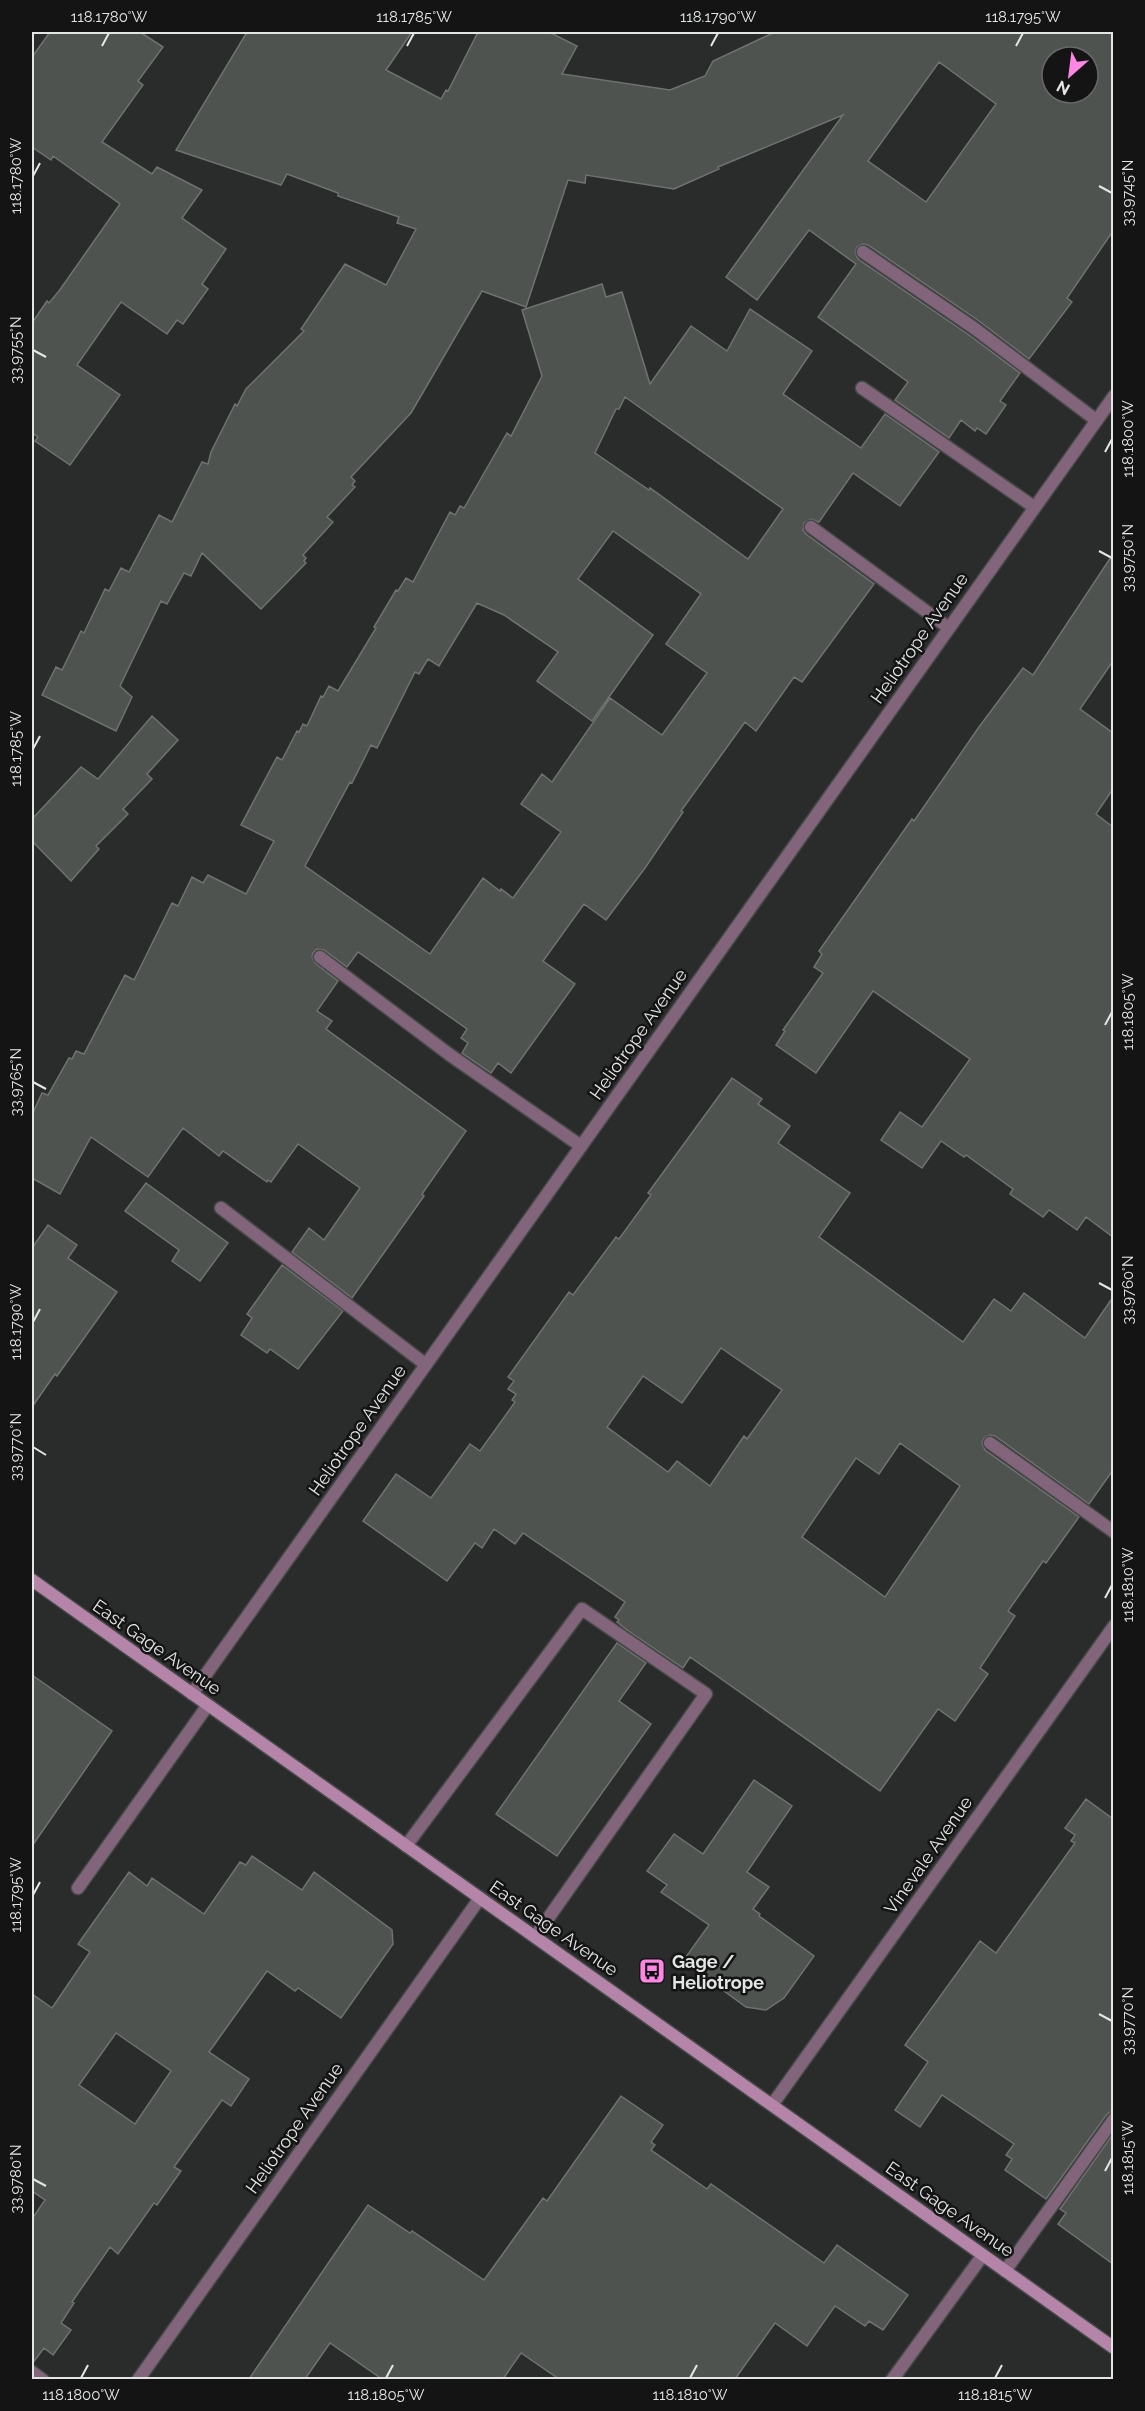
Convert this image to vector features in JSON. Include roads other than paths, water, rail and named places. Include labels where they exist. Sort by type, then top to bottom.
[{"type":"main road","name":"East Gage Avenue","points":[[32,1580],[1113,2348]]},
{"type":"street","points":[[863,252],[974,328],[1096,420]]},
{"type":"street","points":[[862,388],[1034,507]]},
{"type":"street","name":"Heliotrope Avenue","points":[[192,1694],[1113,396]]},
{"type":"street","points":[[810,527],[949,628]]},
{"type":"street","points":[[320,957],[450,1055],[580,1146]]},
{"type":"street","points":[[221,1208],[426,1364]]},
{"type":"street","points":[[990,1443],[1113,1532]]},
{"type":"street","points":[[406,1845],[582,1609],[706,1694],[535,1937]]},
{"type":"street","name":"Vinevale Avenue","points":[[772,2105],[1113,1626]]},
{"type":"street","points":[[78,1887],[208,1705]]},
{"type":"street","name":"Heliotrope Avenue","points":[[138,2379],[480,1898]]},
{"type":"street","points":[[1005,2271],[1113,2119]]},
{"type":"street","points":[[892,2379],[983,2255]]},
{"type":"street","points":[[32,2372],[43,2379]]},
{"type":"place","name":"Gage / Heliotrope","points":[[652,1971]]}]
